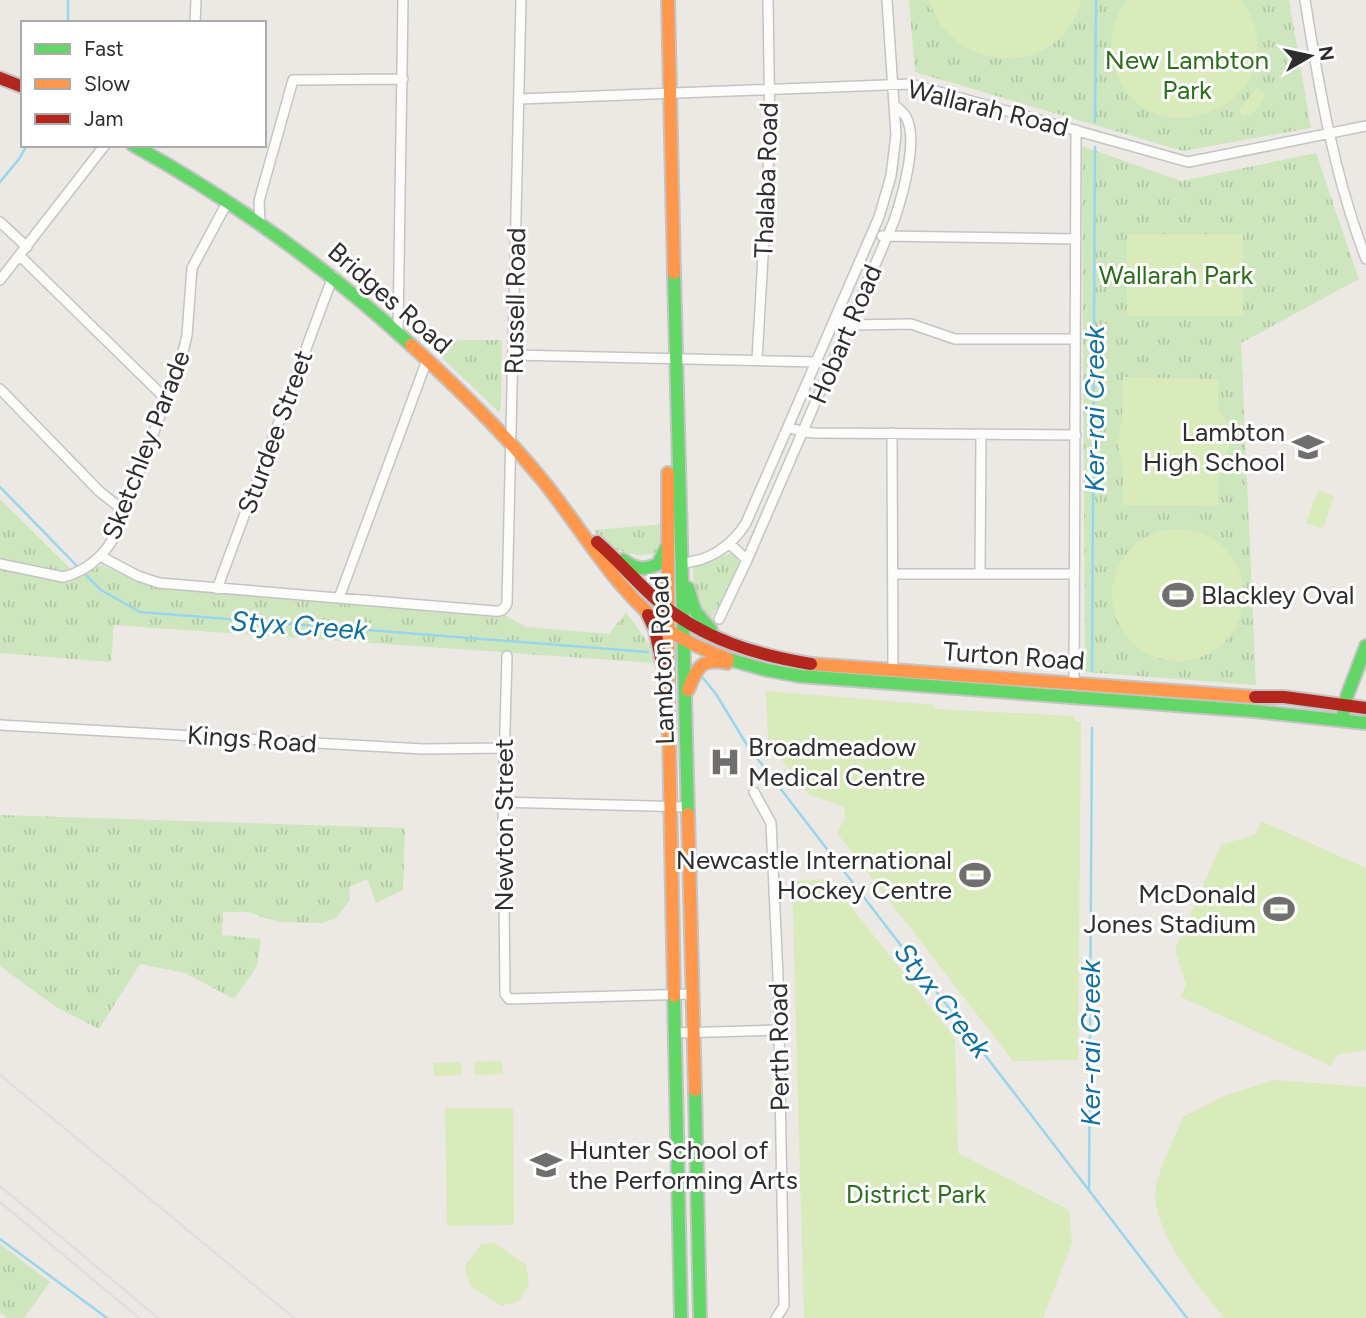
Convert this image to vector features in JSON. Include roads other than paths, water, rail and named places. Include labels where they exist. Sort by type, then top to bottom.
[{"type":"main road","name":"Lambton Road","points":[[659,0],[665,93],[670,358],[668,680],[681,1318]]},
{"type":"main road","name":"Lambton Road","points":[[665,93],[668,0]]},
{"type":"main road","points":[[0,78],[21,87]]},
{"type":"main road","name":"Bridges Road","points":[[137,147],[260,222],[333,276],[398,331],[511,442],[607,566],[643,607],[682,637]]},
{"type":"main road","name":"Lambton Road","points":[[670,358],[689,807],[700,1318]]},
{"type":"main road","name":"Bridges Road","points":[[580,528],[669,611]]},
{"type":"main road","points":[[613,556],[619,557],[634,569],[652,567],[664,556],[669,537]]},
{"type":"main road","points":[[680,563],[686,576],[691,606],[705,626],[724,641]]},
{"type":"main road","points":[[643,607],[653,623],[668,680]]},
{"type":"main road","name":"Turton Road","points":[[669,611],[724,641],[789,661],[893,671],[1284,697],[1366,708]]},
{"type":"main road","name":"Turton Road","points":[[682,637],[723,655],[762,667],[786,674],[817,678],[1366,723]]},
{"type":"main road","points":[[1342,720],[1366,646]]},
{"type":"main road","points":[[685,696],[694,672],[708,662],[721,661],[752,671],[762,667]]},
{"type":"street","points":[[195,21],[196,0]]},
{"type":"street","points":[[398,331],[403,0]]},
{"type":"street","name":"Russell Road","points":[[339,598],[499,611],[508,603],[521,0]]},
{"type":"street","name":"Thalaba Road","points":[[757,360],[769,135],[768,0]]},
{"type":"street","name":"Hobart Road","points":[[680,563],[694,562],[719,552],[739,534],[752,512],[873,233],[884,202],[896,135],[887,0]]},
{"type":"street","points":[[1305,0],[1328,134],[1348,212],[1366,259]]},
{"type":"street","points":[[260,222],[259,201],[293,80],[403,79]]},
{"type":"street","name":"Wallarah Road","points":[[519,99],[893,84],[923,86],[1188,162],[1366,126]]},
{"type":"street","name":"Hobart Road","points":[[719,619],[803,432],[901,200],[911,137],[906,116],[895,105]]},
{"type":"street","points":[[1074,697],[1076,130]]},
{"type":"street","points":[[0,280],[103,147]]},
{"type":"street","name":"Sketchley Parade","points":[[0,564],[59,577],[71,575],[102,556],[114,539],[185,346],[192,268],[228,201]]},
{"type":"street","points":[[244,211],[259,201]]},
{"type":"street","points":[[0,222],[27,247]]},
{"type":"street","points":[[873,233],[886,238],[1076,239]]},
{"type":"street","points":[[20,256],[166,399]]},
{"type":"street","name":"Sturdee Street","points":[[217,589],[333,276]]},
{"type":"street","points":[[835,319],[849,325],[912,324],[955,339],[1075,339]]},
{"type":"street","points":[[514,355],[817,362]]},
{"type":"street","points":[[102,556],[109,562],[149,580],[217,589],[339,598],[427,359]]},
{"type":"street","points":[[0,389],[99,491],[124,511]]},
{"type":"street","points":[[788,427],[803,432],[1076,435]]},
{"type":"street","points":[[892,433],[893,671]]},
{"type":"street","points":[[980,574],[981,434]]},
{"type":"street","points":[[730,544],[747,560]]},
{"type":"street","points":[[894,574],[1074,574]]},
{"type":"street","name":"Newton Street","points":[[507,656],[503,748],[505,994],[509,999],[674,995]]},
{"type":"street","name":"Kings Road","points":[[0,724],[423,749],[503,748]]},
{"type":"street","name":"Perth Road","points":[[754,792],[771,823],[779,1030],[784,1306],[776,1318]]},
{"type":"street","points":[[503,802],[689,807]]},
{"type":"street","points":[[674,995],[693,994]]},
{"type":"street","points":[[675,1034],[779,1030]]},
{"type":"waterway","points":[[68,0],[68,21]]},
{"type":"waterway","name":"Ker-rai Creek","points":[[1095,122],[1096,0]]},
{"type":"waterway","points":[[0,182],[26,147]]},
{"type":"waterway","name":"Ker-rai Creek","points":[[1092,671],[1095,147]]},
{"type":"waterway","name":"Styx Creek","points":[[0,487],[78,567]]},
{"type":"waterway","name":"Styx Creek","points":[[83,572],[101,590],[140,612],[648,652]]},
{"type":"waterway","name":"Styx Creek","points":[[703,678],[747,745],[1187,1318]]},
{"type":"waterway","name":"Ker-rai Creek","points":[[1089,1190],[1092,728]]},
{"type":"waterway","points":[[0,1239],[107,1318]]},
{"type":"railway","points":[[0,1075],[294,1318]]},
{"type":"railway","points":[[0,1186],[158,1318]]},
{"type":"railway","points":[[0,1202],[139,1318]]},
{"type":"place","name":"Lambton High School","points":[[1308,447]]},
{"type":"place","name":"Blackley Oval","points":[[1178,595]]},
{"type":"place","name":"Broadmeadow Medical Centre","points":[[725,762]]},
{"type":"place","name":"Newcastle International Hockey Centre","points":[[975,875]]},
{"type":"place","name":"McDonald Jones Stadium","points":[[1279,909]]},
{"type":"place","name":"Hunter School of the Performing Arts","points":[[546,1165]]},
{"type":"park label","name":"New Lambton Park","points":[[1187,75]]},
{"type":"park label","name":"Wallarah Park","points":[[1176,275]]},
{"type":"park label","name":"District Park","points":[[916,1194]]}]
